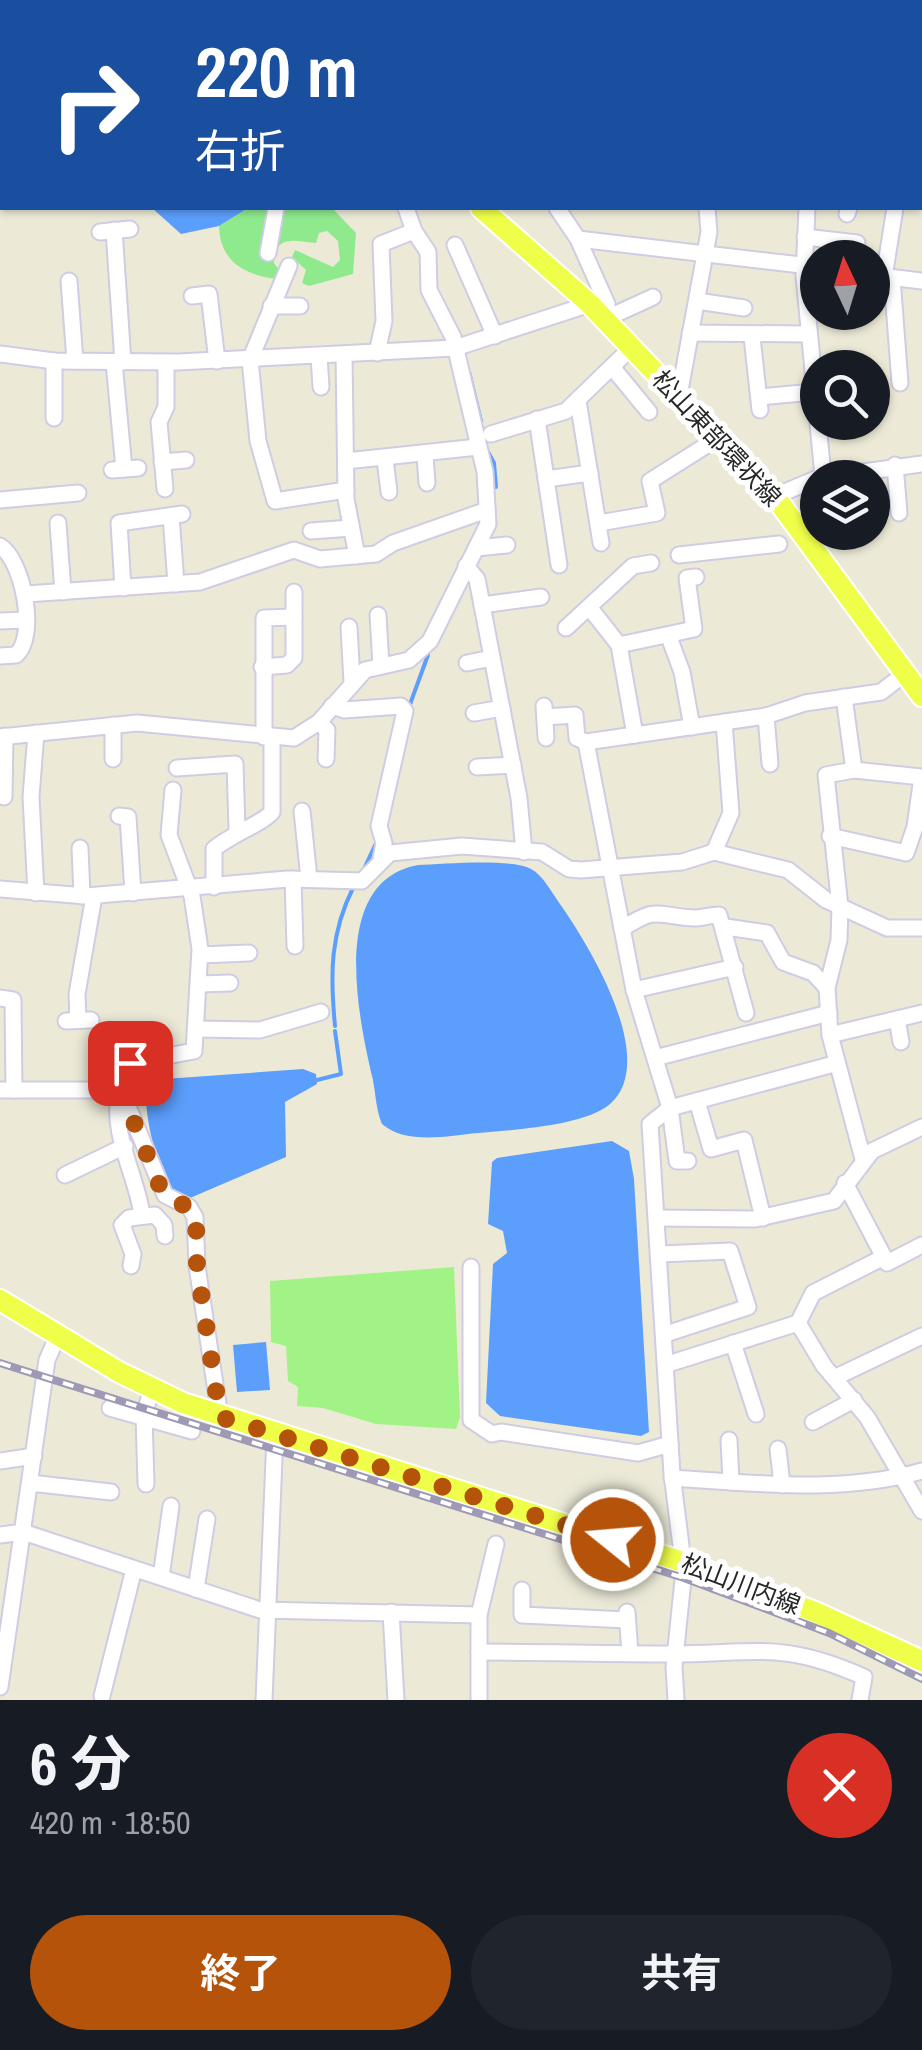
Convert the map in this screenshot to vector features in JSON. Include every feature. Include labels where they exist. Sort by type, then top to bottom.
[{"type":"main road","name":"松山東部環状線","points":[[483,210],[598,312],[800,528]]},
{"type":"main road","name":"松山東部環状線","points":[[815,550],[922,696]]},
{"type":"main road","name":"松山川内線","points":[[0,1300],[152,1389],[220,1417],[683,1562],[798,1605],[922,1662]]},
{"type":"street","points":[[268,252],[276,210]]},
{"type":"street","points":[[4,797],[2,736],[154,724],[294,738],[320,722],[365,670],[409,660],[430,642],[488,524],[488,510],[485,472],[454,337],[429,290],[426,244],[414,231],[407,210]]},
{"type":"street","points":[[558,210],[578,239],[607,304],[598,312]]},
{"type":"street","points":[[679,396],[705,253],[707,210]]},
{"type":"street","points":[[806,240],[807,210]]},
{"type":"street","points":[[889,240],[895,210]]},
{"type":"street","points":[[115,230],[125,469]]},
{"type":"street","points":[[378,352],[384,321],[376,244],[414,231]]},
{"type":"street","points":[[805,237],[836,240]]},
{"type":"street","points":[[578,239],[800,265]]},
{"type":"street","points":[[455,245],[495,336]]},
{"type":"street","points":[[289,266],[250,360],[258,441],[276,502],[346,490]]},
{"type":"street","points":[[890,277],[922,281]]},
{"type":"street","points":[[69,281],[75,361]]},
{"type":"street","points":[[192,296],[209,294],[217,361]]},
{"type":"street","points":[[0,354],[54,361],[166,362],[454,348],[653,297]]},
{"type":"street","points":[[697,301],[744,308]]},
{"type":"street","points":[[271,306],[300,306]]},
{"type":"street","points":[[890,323],[899,383]]},
{"type":"street","points":[[808,330],[810,350]]},
{"type":"street","points":[[690,333],[752,337],[808,334]]},
{"type":"street","points":[[752,337],[759,403],[800,392]]},
{"type":"street","points":[[491,434],[566,411],[632,347]]},
{"type":"street","points":[[344,354],[346,490],[358,556]]},
{"type":"street","points":[[319,356],[321,386]]},
{"type":"street","points":[[54,361],[54,418]]},
{"type":"street","points":[[165,489],[159,422],[166,407],[166,362]]},
{"type":"street","points":[[612,368],[650,412]]},
{"type":"street","points":[[578,401],[601,543]]},
{"type":"street","points":[[537,420],[559,566]]},
{"type":"street","points":[[598,522],[656,514],[650,480],[718,438]]},
{"type":"street","points":[[346,462],[478,447]]},
{"type":"street","points":[[425,456],[427,484]]},
{"type":"street","points":[[385,458],[389,492]]},
{"type":"street","points":[[162,462],[186,460]]},
{"type":"street","points":[[890,466],[922,464]]},
{"type":"street","points":[[895,465],[899,514]]},
{"type":"street","points":[[546,479],[590,473]]},
{"type":"street","points":[[773,497],[800,486]]},
{"type":"street","points":[[0,500],[78,493]]},
{"type":"street","points":[[26,594],[200,582],[294,550],[320,559],[376,554],[393,543],[488,510]]},
{"type":"street","points":[[123,588],[119,523],[177,515],[176,584]]},
{"type":"street","points":[[58,523],[63,592]]},
{"type":"street","points":[[311,532],[351,528]]},
{"type":"street","points":[[679,555],[773,549],[800,528]]},
{"type":"street","points":[[0,546],[10,554],[8,570],[26,594],[22,649],[0,656]]},
{"type":"street","points":[[476,548],[506,546]]},
{"type":"street","points":[[566,628],[632,566],[651,564]]},
{"type":"street","points":[[466,566],[477,579],[513,765],[524,852]]},
{"type":"street","points":[[619,644],[694,629],[687,578],[696,578]]},
{"type":"street","points":[[262,667],[287,664],[294,658],[294,592]]},
{"type":"street","points":[[482,605],[541,597]]},
{"type":"street","points":[[589,607],[619,644],[635,735]]},
{"type":"street","points":[[379,615],[381,666]]},
{"type":"street","points":[[214,887],[214,849],[236,830],[261,822],[272,812],[262,667],[264,618],[294,617]]},
{"type":"street","points":[[0,621],[26,620]]},
{"type":"street","points":[[349,628],[352,682]]},
{"type":"street","points":[[669,637],[682,672],[692,727]]},
{"type":"street","points":[[467,662],[492,658]]},
{"type":"street","points":[[546,738],[544,711],[575,715],[577,738],[586,742],[766,716],[881,692],[903,675]]},
{"type":"street","points":[[844,697],[854,770]]},
{"type":"street","points":[[332,706],[344,710],[401,706],[405,710],[379,826],[384,843],[381,859]]},
{"type":"street","points":[[474,713],[502,708]]},
{"type":"street","points":[[766,716],[770,764]]},
{"type":"street","points":[[320,722],[327,730],[326,759]]},
{"type":"street","points":[[714,852],[730,813],[724,722]]},
{"type":"street","points":[[113,725],[113,759]]},
{"type":"street","points":[[36,733],[31,778],[36,893]]},
{"type":"street","points":[[586,742],[634,990],[670,1108],[677,1161],[688,1161]]},
{"type":"street","points":[[177,768],[235,764],[236,830]]},
{"type":"street","points":[[477,767],[513,765]]},
{"type":"street","points":[[830,836],[906,853],[918,829],[922,777],[854,770],[826,775],[830,836],[840,906],[838,940],[827,988],[830,1035],[834,1064],[862,1159]]},
{"type":"street","points":[[142,1215],[119,1124],[121,1090],[130,1063],[194,1052],[196,1029],[200,954],[189,889],[170,836],[173,790]]},
{"type":"street","points":[[364,802],[384,801]]},
{"type":"street","points":[[295,946],[302,811]]},
{"type":"street","points":[[119,816],[128,816],[133,894]]},
{"type":"street","points":[[78,1020],[77,994],[88,896],[80,848]]},
{"type":"street","points":[[0,889],[88,896],[301,879],[362,881],[381,859],[400,850],[429,848],[542,852],[569,869],[682,862],[714,852],[788,870],[819,896],[887,928],[922,928]]},
{"type":"street","points":[[622,929],[650,914],[668,912],[692,918],[719,914],[726,926],[746,1013]]},
{"type":"street","points":[[726,926],[767,934],[783,962],[812,973],[827,988]]},
{"type":"street","points":[[200,954],[249,953]]},
{"type":"street","points":[[634,990],[735,966]]},
{"type":"street","points":[[198,984],[230,983]]},
{"type":"street","points":[[0,998],[12,1000],[7,1090],[121,1090]]},
{"type":"street","points":[[196,1029],[260,1030],[321,1012]]},
{"type":"street","points":[[655,1058],[828,1013]]},
{"type":"street","points":[[830,1035],[922,1013]]},
{"type":"street","points":[[897,1019],[901,1042]]},
{"type":"street","points":[[676,1700],[683,1562],[672,1478],[668,1364],[650,1124],[670,1108],[834,1064]]},
{"type":"street","points":[[121,1090],[166,1195],[189,1208],[196,1217],[197,1266],[220,1417]]},
{"type":"street","points":[[697,1100],[711,1149],[744,1140],[763,1218]]},
{"type":"street","points":[[657,1218],[763,1218],[834,1202],[862,1159],[922,1127]]},
{"type":"street","points":[[64,1175],[125,1146]]},
{"type":"street","points":[[845,1183],[882,1258],[888,1262],[922,1245]]},
{"type":"street","points":[[131,1266],[133,1254],[122,1225],[142,1215],[160,1218],[165,1236]]},
{"type":"street","points":[[660,1254],[730,1251],[748,1306],[666,1334]]},
{"type":"street","points":[[668,1364],[798,1323],[813,1293],[882,1258]]},
{"type":"street","points":[[471,1267],[471,1420],[492,1434],[501,1432],[638,1452],[670,1444]]},
{"type":"street","points":[[798,1323],[824,1366],[854,1400],[922,1510]]},
{"type":"street","points":[[0,1686],[11,1534],[30,1483],[47,1360],[58,1335]]},
{"type":"street","points":[[836,1377],[922,1338]]},
{"type":"street","points":[[734,1343],[756,1414]]},
{"type":"street","points":[[146,1484],[144,1415],[152,1389]]},
{"type":"street","points":[[813,1422],[854,1400]]},
{"type":"street","points":[[110,1408],[192,1431]]},
{"type":"street","points":[[264,1700],[275,1435]]},
{"type":"street","points":[[729,1440],[732,1482]]},
{"type":"street","points":[[778,1449],[782,1485]]},
{"type":"street","points":[[0,1461],[34,1456]]},
{"type":"street","points":[[672,1478],[782,1485],[904,1476],[922,1471]]},
{"type":"street","points":[[30,1483],[112,1492]]},
{"type":"street","points":[[161,1577],[171,1506]]},
{"type":"street","points":[[0,1516],[11,1534],[268,1611],[479,1615]]},
{"type":"street","points":[[196,1589],[207,1519]]},
{"type":"street","points":[[479,1700],[479,1615],[496,1544]]},
{"type":"street","points":[[102,1696],[134,1569]]},
{"type":"street","points":[[522,1590],[522,1616],[627,1616],[630,1653]]},
{"type":"street","points":[[391,1612],[396,1700]]},
{"type":"street","points":[[479,1652],[676,1654],[747,1648],[821,1658],[864,1677],[860,1700]]},
{"type":"green space","points":[[245,210],[334,210],[356,233],[353,274],[309,286],[302,283],[306,270],[292,257],[295,250],[333,267],[340,260],[338,241],[327,231],[319,233],[316,243],[289,241],[278,247],[274,263],[281,272],[277,279],[255,274],[229,258],[219,226]]},
{"type":"green space","points":[[454,1267],[460,1417],[456,1429],[376,1424],[323,1408],[297,1406],[298,1387],[288,1381],[286,1346],[271,1342],[270,1281]]},
{"type":"water","points":[[154,210],[245,210],[219,226],[181,234]]},
{"type":"water","points":[[508,864],[531,869],[543,880],[587,946],[624,1032],[627,1060],[623,1084],[610,1104],[566,1122],[441,1137],[403,1135],[382,1124],[360,1016],[357,951],[361,921],[372,895],[390,876],[418,865]]},
{"type":"water","points":[[303,1069],[316,1074],[317,1084],[285,1102],[286,1157],[190,1198],[170,1186],[151,1133],[146,1101],[150,1080]]},
{"type":"water","points":[[612,1141],[629,1151],[634,1179],[649,1432],[641,1436],[500,1416],[486,1403],[493,1264],[507,1253],[503,1231],[488,1224],[492,1162],[497,1158]]},
{"type":"water","points":[[266,1342],[270,1390],[237,1392],[233,1345]]},
{"type":"waterway","points":[[469,372],[481,421]]},
{"type":"waterway","points":[[487,450],[494,463],[496,487]]},
{"type":"waterway","points":[[409,707],[428,655]]},
{"type":"waterway","points":[[363,871],[378,839]]},
{"type":"waterway","points":[[335,1026],[332,989],[336,937],[354,886]]},
{"type":"waterway","points":[[317,1080],[341,1074],[335,1031]]},
{"type":"railway","points":[[0,1363],[684,1578],[829,1633],[922,1679]]},
{"type":"route","points":[[130,1063],[123,1074],[121,1090],[159,1184],[166,1195],[189,1208],[196,1217],[197,1266],[218,1382],[220,1417],[613,1540]]}]
